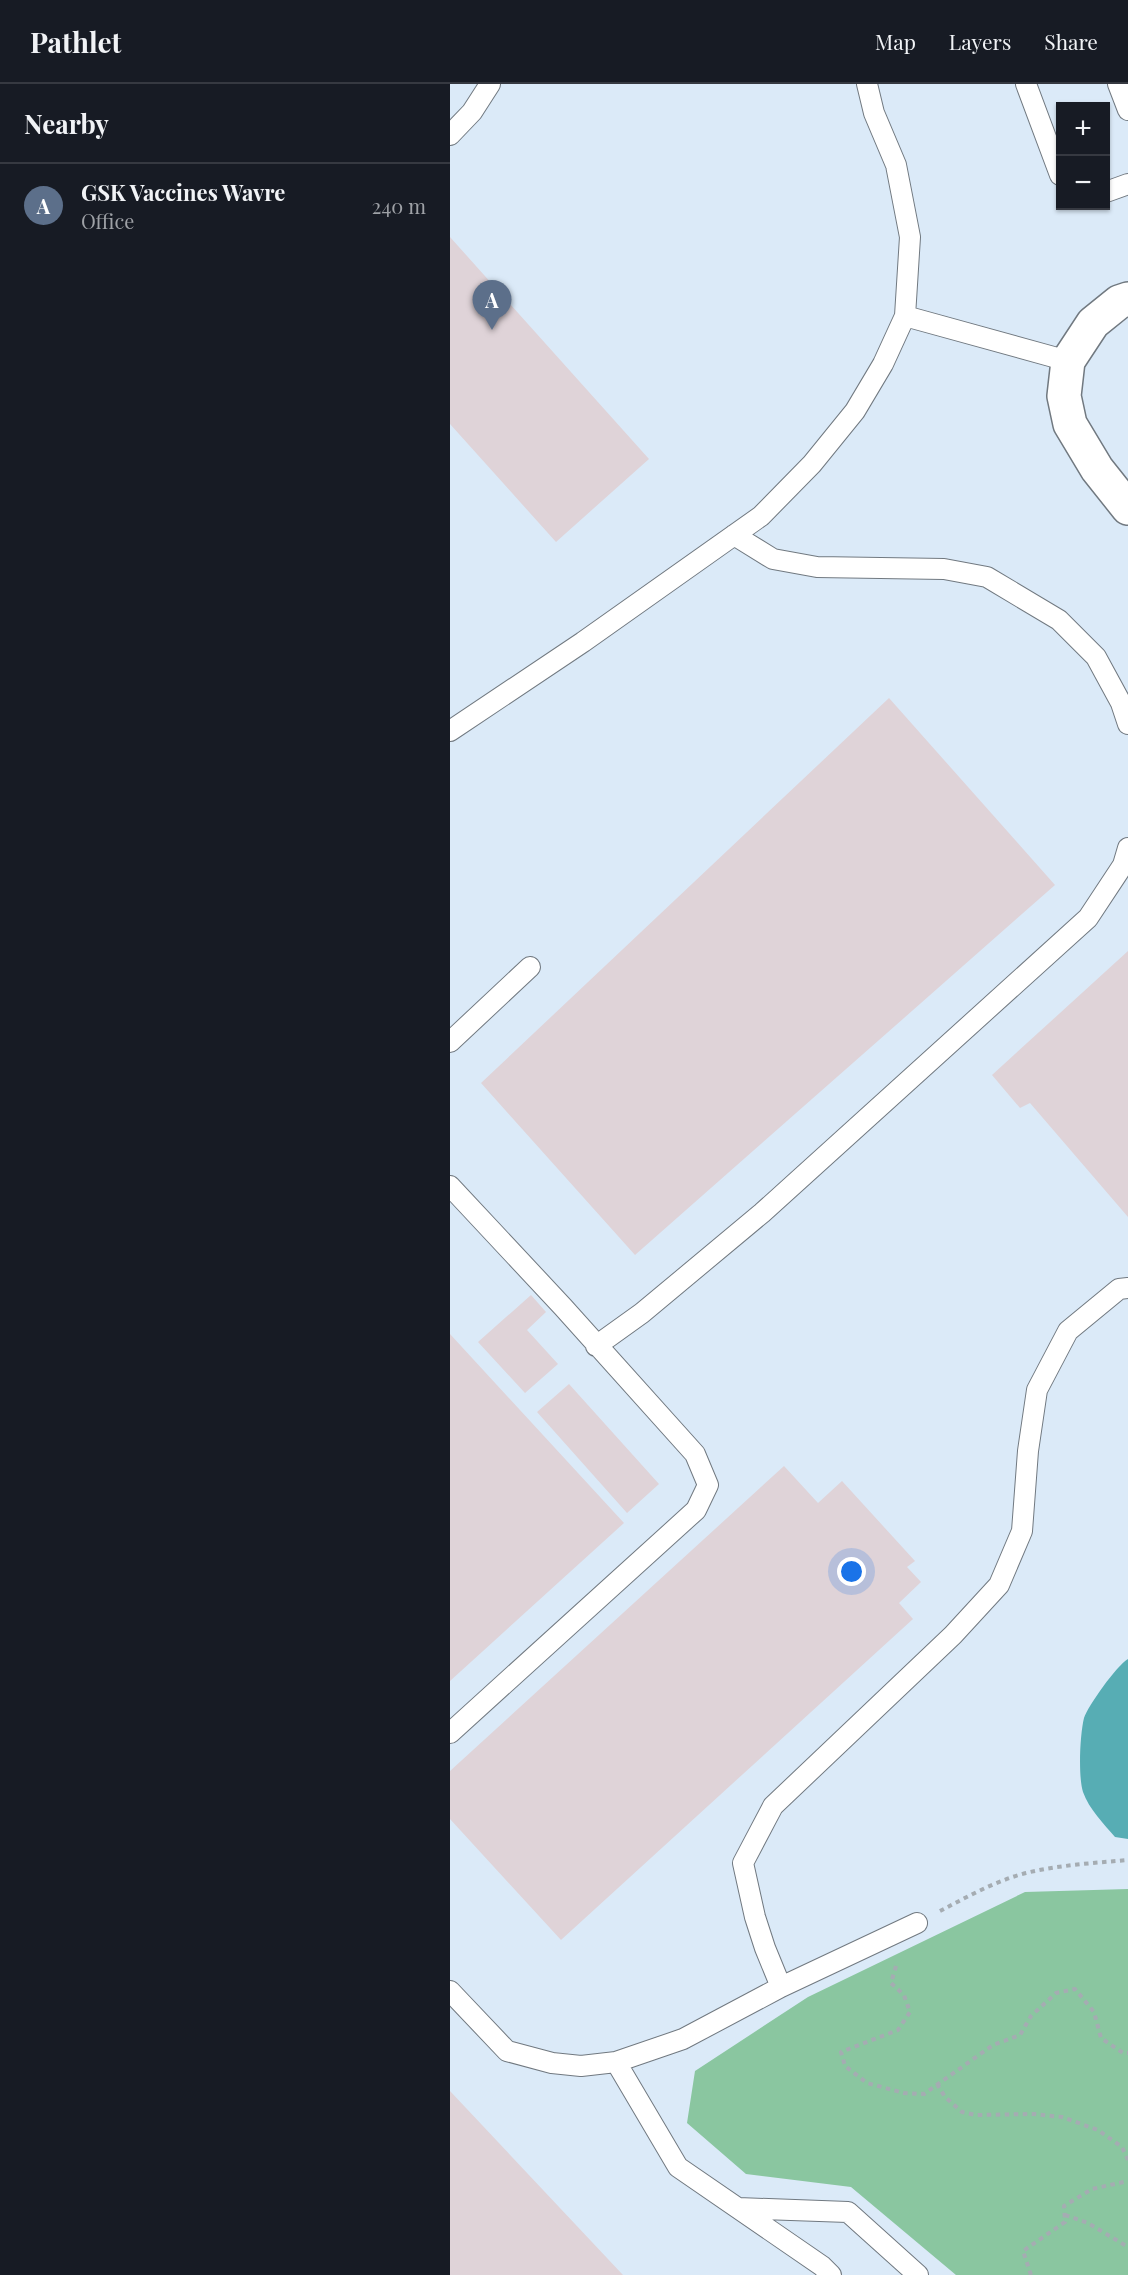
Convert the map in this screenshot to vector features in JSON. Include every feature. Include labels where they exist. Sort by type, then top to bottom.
[{"type":"street","points":[[1128,298],[1119,302],[1092,323],[1068,361],[1064,396],[1070,424],[1097,469],[1128,508]]},
{"type":"lane","points":[[450,135],[472,112],[490,84]]},
{"type":"lane","points":[[450,731],[583,642],[734,535],[768,508],[812,464],[855,411],[883,364],[905,316],[910,237],[896,165],[874,113],[867,84]]},
{"type":"lane","points":[[1026,84],[1056,164]]},
{"type":"lane","points":[[1118,84],[1128,110]]},
{"type":"lane","points":[[1110,191],[1128,184]]},
{"type":"lane","points":[[905,316],[1068,361]]},
{"type":"lane","points":[[734,535],[773,559],[817,567],[932,568],[987,577],[1059,620],[1096,657],[1121,703],[1128,724]]},
{"type":"lane","points":[[596,1346],[642,1313],[762,1213],[1088,918],[1123,866],[1128,848]]},
{"type":"lane","points":[[450,1042],[530,967]]},
{"type":"lane","points":[[450,1186],[563,1307],[694,1454],[708,1485],[696,1510],[450,1733]]},
{"type":"lane","points":[[781,1987],[755,1917],[743,1863],[773,1806],[953,1635],[999,1586],[1022,1531],[1028,1451],[1037,1390],[1068,1331],[1119,1289],[1128,1288]]},
{"type":"lane","points":[[450,1991],[507,2051],[552,2063],[571,2065],[616,2062],[683,2039],[781,1987],[917,1923]]},
{"type":"lane","points":[[616,2062],[678,2167],[822,2266],[831,2275]]},
{"type":"lane","points":[[738,2208],[848,2212],[918,2275]]},
{"type":"path","points":[[917,1923],[982,1889],[1026,1873],[1090,1863],[1128,1860]]},
{"type":"path","points":[[900,1957],[891,1983],[904,1995],[910,2012],[898,2030],[841,2052],[844,2066],[867,2083],[904,2093],[924,2094],[993,2045],[1020,2035],[1031,2016],[1056,1993],[1075,1989],[1094,2012],[1101,2038],[1123,2053],[1128,2053]]},
{"type":"path","points":[[937,2084],[945,2097],[962,2112],[976,2115],[1034,2114],[1062,2117],[1098,2130],[1122,2147],[1128,2160]]},
{"type":"path","points":[[1031,2275],[1023,2251],[1065,2222],[1064,2206],[1092,2189],[1128,2181]]},
{"type":"path","points":[[1065,2215],[1088,2223],[1128,2247]]},
{"type":"shaded area","points":[[450,84],[1128,84],[1128,2275],[450,2275]]},
{"type":"green space","points":[[1128,1889],[1128,2275],[956,2275],[851,2187],[746,2174],[687,2123],[695,2071],[808,1997],[1025,1892]]},
{"type":"water","points":[[1128,1659],[1128,1839],[1115,1837],[1089,1804],[1081,1785],[1080,1766],[1084,1718],[1103,1686]]},
{"type":"building","points":[[450,237],[649,459],[556,542],[450,424]]},
{"type":"building","points":[[889,698],[1055,885],[635,1255],[481,1083]]},
{"type":"building","points":[[1128,951],[1128,1217],[1030,1103],[1020,1108],[992,1075]]},
{"type":"building","points":[[531,1295],[546,1312],[527,1330],[558,1364],[525,1393],[478,1342]]},
{"type":"building","points":[[450,1334],[624,1523],[450,1681]]},
{"type":"building","points":[[569,1384],[659,1484],[627,1513],[537,1412]]},
{"type":"building","points":[[784,1466],[818,1503],[842,1481],[915,1561],[907,1567],[921,1582],[899,1603],[913,1619],[561,1940],[450,1819],[450,1771]]},
{"type":"building","points":[[450,2091],[623,2275],[450,2275]]},
{"type":"place","name":"GSK Vaccines Wavre","points":[[492,330]]}]
